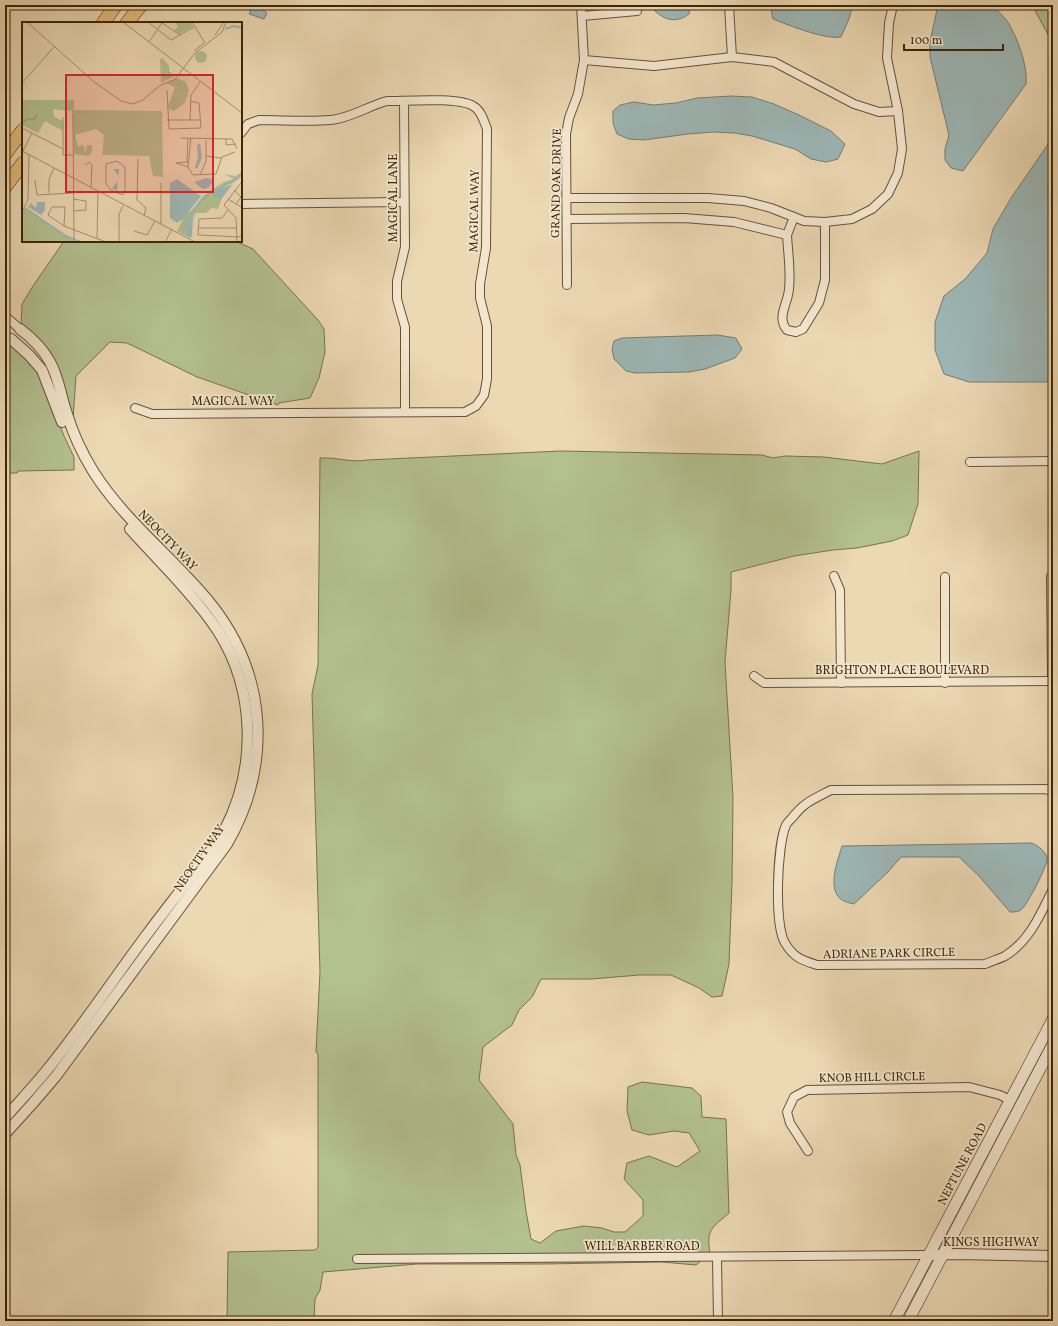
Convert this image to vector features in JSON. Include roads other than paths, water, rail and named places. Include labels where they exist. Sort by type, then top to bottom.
[{"type":"highway","points":[[104,22],[116,5]]},
{"type":"highway","points":[[5,154],[22,131]]},
{"type":"highway","points":[[5,187],[22,164]]},
{"type":"main road","name":"NEPTUNE ROAD","points":[[894,1321],[1010,1100],[1048,1038],[1053,1019]]},
{"type":"main road","name":"NEPTUNE ROAD","points":[[908,1321],[1053,1044]]},
{"type":"street","name":"GRAND OAK DRIVE","points":[[567,285],[566,134],[569,118],[578,94],[584,60],[581,5]]},
{"type":"street","points":[[729,5],[732,57]]},
{"type":"street","points":[[567,198],[708,198],[744,201],[771,208],[804,220],[825,222],[852,219],[872,208],[888,194],[898,173],[902,149],[898,111],[887,58],[889,23],[893,5]]},
{"type":"street","points":[[582,16],[637,11]]},
{"type":"street","points":[[584,60],[654,66],[732,57],[774,62],[854,104],[879,112],[898,111]]},
{"type":"street","name":"MAGICAL WAY","points":[[135,408],[152,414],[465,412],[476,406],[484,395],[487,379],[487,326],[480,298],[480,284],[486,248],[487,129],[481,115],[473,106],[457,101],[387,101],[357,113],[331,120],[259,120],[248,124],[242,132]]},
{"type":"street","name":"MAGICAL LANE","points":[[404,101],[405,247],[397,281],[397,299],[405,327],[405,412]]},
{"type":"street","points":[[242,204],[404,202]]},
{"type":"street","points":[[794,216],[787,235],[789,289],[782,316],[782,325],[787,330],[796,332],[803,329],[819,303],[824,280],[825,222]]},
{"type":"street","points":[[567,219],[684,218],[734,222],[787,235]]},
{"type":"street","points":[[5,316],[20,329]]},
{"type":"street","name":"NEOCITY WAY","points":[[5,1118],[48,1069],[210,852],[240,806],[255,771],[258,749],[258,727],[251,679],[228,628],[211,604],[166,554],[143,533],[104,488],[83,453],[73,432],[62,400],[60,386],[50,361],[34,341],[20,329]]},
{"type":"street","name":"NEOCITY WAY","points":[[5,1134],[56,1076],[227,844],[238,826],[241,788],[248,746],[247,711],[242,689],[232,658],[219,632],[205,613],[117,515],[97,488],[81,462],[68,435],[42,370],[29,355],[8,337]]},
{"type":"street","points":[[970,462],[1053,461]]},
{"type":"street","points":[[834,576],[840,590],[841,683]]},
{"type":"street","points":[[1051,576],[1053,681]]},
{"type":"street","points":[[945,577],[945,683]]},
{"type":"street","name":"BRIGHTON PLACE BOULEVARD","points":[[754,676],[764,683],[945,683],[1053,681]]},
{"type":"street","name":"ADRIANE PARK CIRCLE","points":[[1053,792],[1046,789],[831,790],[805,803],[797,810],[786,825],[779,861],[779,920],[785,943],[798,959],[817,965],[985,964],[1005,956],[1024,942],[1053,889]]},
{"type":"street","points":[[153,927],[162,933]]},
{"type":"street","name":"KNOB HILL CIRCLE","points":[[808,1151],[790,1123],[787,1112],[794,1097],[807,1090],[969,1087],[1000,1095],[1010,1100]]},
{"type":"street","name":"KINGS HIGHWAY","points":[[928,1255],[1053,1256]]},
{"type":"street","name":"WILL BARBER ROAD","points":[[357,1259],[717,1258],[928,1255]]},
{"type":"street","points":[[717,1258],[718,1321]]},
{"type":"water","points":[[253,5],[267,13],[264,19],[249,14]]},
{"type":"water","points":[[655,5],[690,5],[689,14],[680,19],[671,20],[658,14],[654,10]]},
{"type":"water","points":[[770,5],[853,5],[841,37],[834,37],[807,31],[773,19]]},
{"type":"water","points":[[938,5],[991,5],[1004,17],[1011,27],[1024,60],[1026,84],[963,171],[951,168],[945,160],[945,149],[949,135],[930,57],[930,42]]},
{"type":"water","points":[[731,96],[752,97],[774,104],[831,131],[845,144],[838,159],[826,162],[811,159],[795,149],[752,136],[735,133],[714,132],[644,140],[629,139],[617,134],[613,123],[613,111],[620,105],[634,102],[653,105],[676,103],[697,98]]},
{"type":"water","points":[[1053,137],[1053,382],[969,382],[944,374],[935,350],[935,322],[944,296],[965,279],[987,253],[993,229],[1011,198]]},
{"type":"water","points":[[717,335],[736,338],[742,349],[735,358],[705,369],[689,372],[635,373],[626,371],[614,359],[612,349],[614,341],[622,338]]},
{"type":"water","points":[[1032,843],[1046,854],[1047,859],[1041,877],[1022,909],[1018,911],[1010,912],[979,876],[959,857],[901,857],[888,872],[854,904],[842,900],[837,895],[835,889],[834,874],[842,846]]},
{"type":"waterway","points":[[1047,5],[1053,20]]}]
